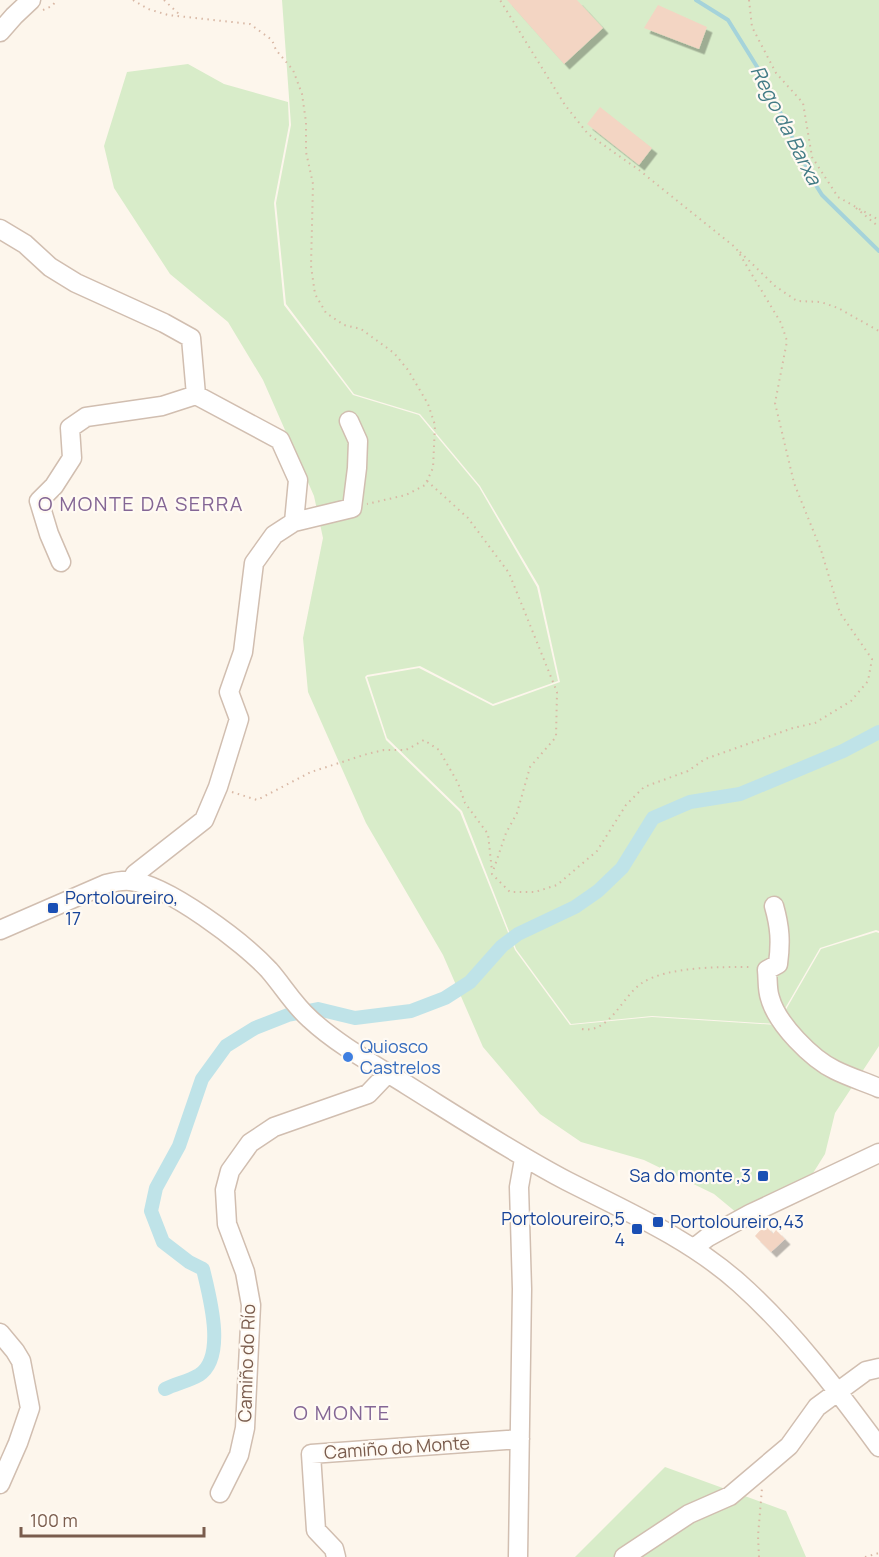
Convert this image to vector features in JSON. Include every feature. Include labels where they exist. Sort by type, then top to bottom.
[{"type":"street","points":[[0,32],[31,0]]},
{"type":"street","points":[[0,229],[25,244],[50,267],[76,283],[164,323],[191,338],[196,395]]},
{"type":"street","points":[[61,562],[39,501],[54,486],[72,458],[70,428],[86,417],[162,406],[196,395],[280,440],[298,480],[294,522]]},
{"type":"street","points":[[131,881],[135,874],[204,820],[218,787],[239,718],[230,692],[243,652],[255,563],[274,535],[294,522],[352,508],[358,441],[348,421]]},
{"type":"street","points":[[0,930],[106,884],[131,881],[146,885],[173,898],[243,944],[309,1019],[345,1046],[524,1159],[694,1248],[739,1283],[774,1318],[839,1392],[879,1447]]},
{"type":"street","points":[[774,906],[780,924],[781,943],[778,964],[767,970],[769,998],[777,1013],[816,1058],[835,1070],[879,1088]]},
{"type":"street","name":"Camiño do Río","points":[[220,1493],[239,1455],[245,1428],[251,1305],[245,1272],[227,1224],[225,1190],[230,1172],[250,1143],[274,1127],[368,1094],[388,1073]]},
{"type":"street","points":[[694,1248],[708,1237],[750,1214],[879,1153]]},
{"type":"street","points":[[518,1557],[522,1289],[519,1186],[524,1159]]},
{"type":"street","points":[[0,1333],[21,1361],[30,1408],[0,1484]]},
{"type":"street","points":[[624,1557],[689,1514],[730,1496],[789,1446],[818,1407],[866,1371],[879,1368]]},
{"type":"street","name":"Camiño do Monte","points":[[336,1557],[334,1549],[316,1530],[311,1454],[520,1439]]},
{"type":"path","points":[[133,0],[148,9],[183,18],[250,24],[272,40],[276,50],[293,70],[302,94],[306,122],[306,152],[313,184],[311,266],[315,294],[326,313],[344,325],[361,329],[394,353],[408,370],[428,404],[435,425],[433,468],[425,485],[406,495],[352,508]]},
{"type":"path","points":[[164,0],[183,18]]},
{"type":"path","points":[[500,0],[565,105],[588,134],[639,170],[736,248],[775,286],[797,302],[821,302],[838,308],[879,331]]},
{"type":"path","points":[[749,0],[752,27],[761,46],[776,73],[803,103],[812,157],[837,197],[879,220]]},
{"type":"path","points":[[851,205],[879,227]]},
{"type":"path","points":[[218,787],[257,801],[311,772],[384,750],[406,750],[424,740],[439,750],[458,783],[465,803],[488,834],[492,874],[510,892],[535,892],[558,885],[597,851],[626,806],[644,787],[688,771],[705,759],[793,728],[815,723],[851,701],[868,681],[872,659],[840,613],[821,550],[794,483],[775,403],[787,340],[782,323],[736,248]]},
{"type":"path","points":[[427,481],[468,518],[509,573],[557,692],[556,737],[530,767],[517,813],[506,833],[492,874]]},
{"type":"path","points":[[582,1029],[590,1030],[600,1026],[636,988],[654,977],[673,972],[729,968],[757,967],[767,970]]},
{"type":"path","points":[[759,1557],[761,1491],[768,1464]]},
{"type":"path","points":[[865,1557],[879,1553]]},
{"type":"green space","points":[[282,0],[879,0],[879,931],[820,948],[776,1024],[652,1016],[571,1024],[516,949],[462,811],[387,738],[367,677],[419,668],[493,706],[560,682],[539,586],[480,486],[420,414],[354,394],[286,304],[276,203],[291,125]]},
{"type":"green space","points":[[188,64],[224,84],[288,102],[289,125],[274,203],[284,305],[353,395],[419,415],[479,487],[537,587],[558,681],[493,704],[420,666],[365,677],[386,740],[460,812],[515,950],[570,1025],[652,1017],[777,1025],[821,949],[879,933],[879,1046],[835,1113],[825,1154],[793,1205],[743,1218],[714,1194],[644,1160],[581,1142],[540,1114],[483,1047],[443,955],[366,823],[308,692],[303,638],[323,538],[314,496],[263,380],[228,322],[170,274],[114,188],[104,146],[127,72]]},
{"type":"green space","points":[[665,1467],[786,1511],[806,1557],[575,1557]]},
{"type":"building","points":[[507,0],[577,0],[603,28],[564,64]]},
{"type":"building","points":[[658,5],[707,27],[699,49],[644,28]]},
{"type":"building","points":[[600,107],[652,148],[639,165],[587,124]]},
{"type":"building","points":[[765,1225],[773,1234],[776,1230],[785,1239],[771,1252],[755,1236]]},
{"type":"waterway","name":"Rego da Barxa","points":[[696,0],[728,20],[764,78],[812,179],[822,195],[879,251]]},
{"type":"waterway","points":[[165,1389],[199,1375],[207,1366],[212,1354],[214,1325],[203,1269],[189,1262],[163,1242],[151,1211],[156,1188],[179,1146],[202,1079],[226,1046],[255,1028],[288,1015],[318,1009],[355,1018],[411,1011],[445,998],[470,982],[502,946],[518,934],[575,907],[598,891],[622,868],[653,818],[690,802],[740,794],[843,751],[879,732]]},
{"type":"place","name":"Portoloureiro, 17","points":[[53,908]]},
{"type":"place","name":"Quiosco Castrelos","points":[[348,1057]]},
{"type":"place","name":"Sa do monte ,3","points":[[763,1176]]},
{"type":"place","name":"Portoloureiro,43","points":[[658,1222]]},
{"type":"place","name":"Portoloureiro,5 4","points":[[637,1229]]},
{"type":"district","name":"O MONTE DA SERRA","points":[[141,504]]},
{"type":"district","name":"O MONTE","points":[[342,1413]]}]
